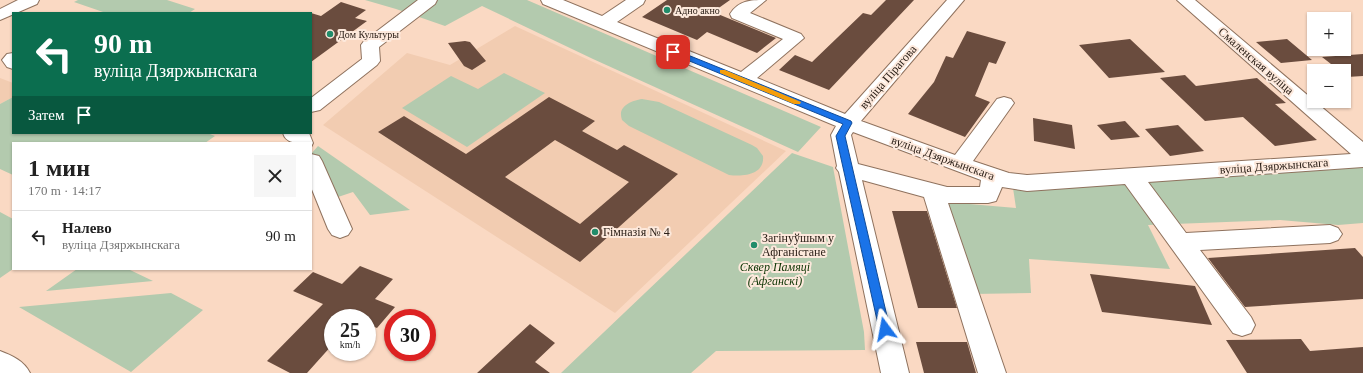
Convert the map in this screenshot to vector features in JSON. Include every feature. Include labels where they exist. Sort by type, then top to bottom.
[{"type":"street","points":[[0,15],[31,0]]},
{"type":"street","points":[[316,107],[371,61],[370,45],[429,0]]},
{"type":"street","name":"вуліца Дзяржынскага","points":[[549,0],[848,123],[991,176],[1009,181],[1027,183],[1363,160]]},
{"type":"street","points":[[603,23],[638,0]]},
{"type":"street","points":[[743,80],[795,38],[738,14],[758,0]]},
{"type":"street","name":"вуліца Пірагова","points":[[895,373],[847,168],[841,136],[848,123],[956,0]]},
{"type":"street","name":"Смаленская вуліца","points":[[1185,0],[1363,153]]},
{"type":"street","points":[[961,165],[964,158],[1004,103]]},
{"type":"street","points":[[312,163],[340,229]]},
{"type":"street","points":[[847,168],[947,195],[988,195],[992,185],[991,176]]},
{"type":"street","points":[[1131,176],[1242,325]]},
{"type":"street","points":[[933,191],[992,373]]},
{"type":"street","points":[[1181,242],[1330,234]]},
{"type":"street","points":[[0,363],[16,373]]},
{"type":"shaded area","name":"Гімназія № 4","points":[[515,26],[786,151],[615,313],[323,125],[407,53],[450,65]]},
{"type":"shaded area","points":[[0,78],[12,83],[12,98],[0,104]]},
{"type":"green space","points":[[78,0],[167,0],[195,9],[190,12],[103,12],[74,2]]},
{"type":"green space","points":[[365,0],[527,0],[821,127],[798,152],[593,59],[482,6],[445,26]]},
{"type":"green space","points":[[504,73],[545,93],[467,147],[402,108],[451,76],[478,89]]},
{"type":"green space","points":[[12,98],[12,134],[210,134],[215,136],[206,142],[12,142],[12,175],[0,169],[0,104]]},
{"type":"green space","points":[[642,99],[659,102],[752,145],[757,148],[763,156],[763,162],[757,171],[752,173],[740,176],[729,175],[629,126],[622,120],[621,111],[626,105]]},
{"type":"green space","points":[[318,146],[410,210],[370,215],[353,192],[335,198],[312,156],[312,153]]},
{"type":"green space","name":"Сквер Памяці (Афганскі)","points":[[792,153],[833,167],[864,332],[865,350],[716,351],[691,373],[561,373]]},
{"type":"green space","points":[[1363,165],[1363,223],[1338,225],[1280,220],[1148,225],[1170,269],[1029,259],[1031,293],[972,294],[946,202],[1016,208],[1013,188]]},
{"type":"green space","points":[[0,212],[12,218],[12,270],[0,278]]},
{"type":"green space","points":[[76,270],[130,270],[153,281],[46,291]]},
{"type":"green space","points":[[171,293],[203,310],[131,372],[19,307]]},
{"type":"building","points":[[667,0],[730,0],[713,12],[776,38],[757,53],[707,32],[697,40],[642,17]]},
{"type":"building","points":[[886,0],[914,0],[829,90],[779,70],[795,55],[812,62],[863,13],[871,15]]},
{"type":"building","name":"Дом Культуры","points":[[341,2],[366,10],[355,18],[367,21],[312,61],[312,13],[321,16]]},
{"type":"building","points":[[967,31],[1006,42],[996,64],[989,62],[975,96],[990,102],[965,137],[908,114],[934,82],[946,56],[953,58]]},
{"type":"building","points":[[1130,39],[1165,72],[1109,78],[1079,45]]},
{"type":"building","points":[[1287,39],[1312,60],[1281,63],[1256,42]]},
{"type":"building","points":[[465,41],[470,42],[486,61],[472,70],[464,66],[448,43]]},
{"type":"building","points":[[1363,54],[1363,76],[1351,77],[1351,64],[1331,64],[1322,57],[1351,56]]},
{"type":"building","points":[[1185,75],[1196,86],[1257,78],[1286,103],[1275,104],[1317,140],[1275,146],[1243,117],[1205,121],[1160,78]]},
{"type":"building","points":[[549,97],[595,121],[582,131],[617,150],[624,145],[678,174],[580,262],[378,132],[404,116],[466,154]],"holes":[[[555,140],[629,182],[580,224],[505,177]]]},
{"type":"building","points":[[1033,118],[1072,125],[1075,149],[1034,141]]},
{"type":"building","points":[[1125,121],[1140,137],[1111,140],[1097,125]]},
{"type":"building","points":[[1178,125],[1204,151],[1170,156],[1145,129]]},
{"type":"building","points":[[892,211],[927,211],[957,308],[918,308]]},
{"type":"building","points":[[1355,248],[1363,257],[1363,299],[1245,307],[1208,258]]},
{"type":"building","points":[[360,266],[393,279],[375,299],[395,307],[393,309],[384,309],[384,320],[377,328],[376,309],[324,309],[324,354],[307,373],[290,373],[267,361],[323,304],[293,291],[313,272],[342,284]]},
{"type":"building","points":[[1090,274],[1195,286],[1212,325],[1102,312]]},
{"type":"building","points":[[530,324],[555,343],[535,362],[550,373],[477,373]]},
{"type":"building","points":[[1301,339],[1310,351],[1363,347],[1363,373],[1247,373],[1226,340]]},
{"type":"building","points":[[916,342],[967,342],[976,373],[924,373]]},
{"type":"slow traffic","points":[[722,72],[797,102]]},
{"type":"place","name":"Адно акно","points":[[667,10]]},
{"type":"place","name":"Дом Культуры","points":[[330,34]]},
{"type":"place","name":"Гімназія № 4","points":[[595,232]]},
{"type":"place","name":"Загінуўшым у Афганістане","points":[[754,245]]},
{"type":"route","points":[[673,52],[848,123],[841,136],[847,168],[885,329]]}]
